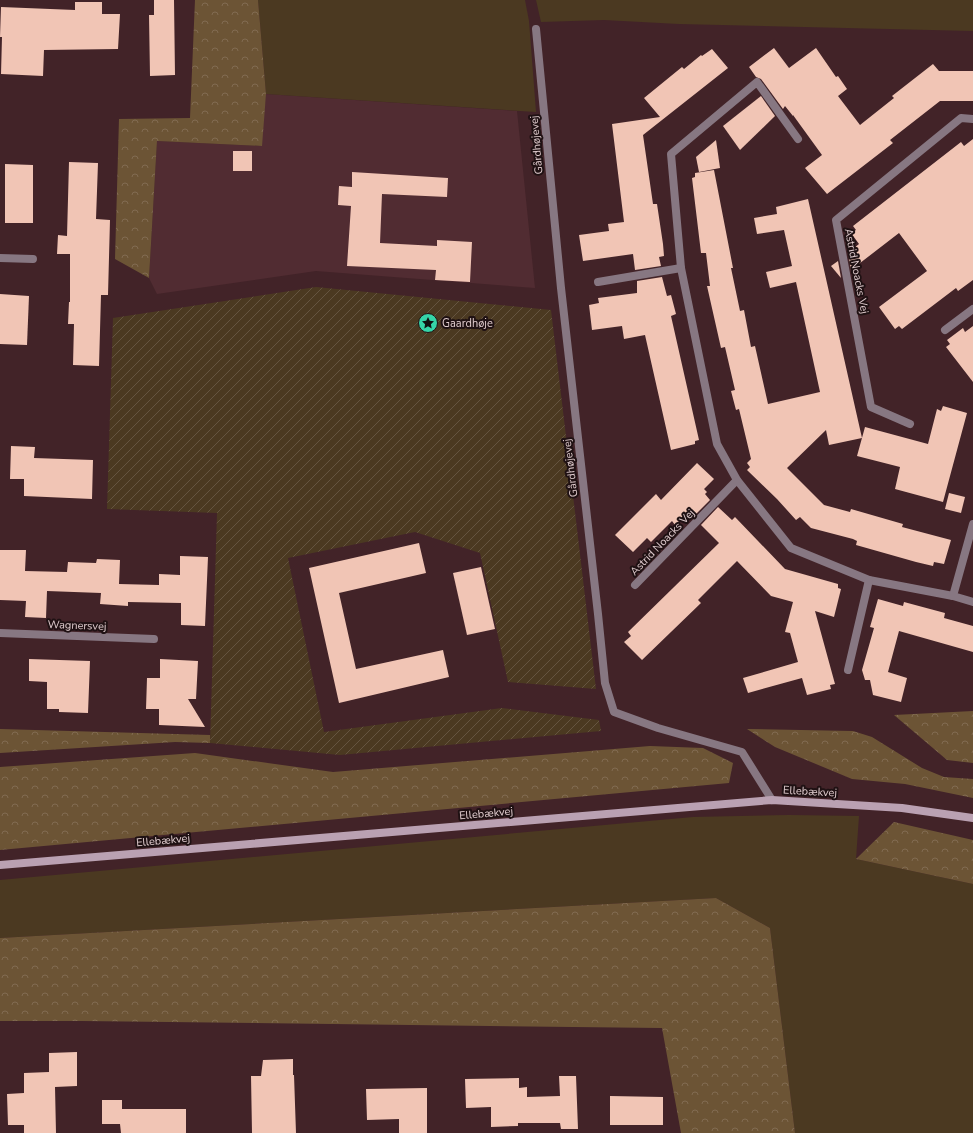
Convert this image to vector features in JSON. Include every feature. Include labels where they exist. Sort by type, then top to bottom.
[{"type":"street","name":"Gårdhøjevej","points":[[536,29],[561,288],[605,683],[614,712],[658,728],[742,752],[772,800]]},
{"type":"street","points":[[798,140],[756,82],[672,154],[681,268],[717,444],[737,480],[791,548],[869,580],[953,596],[973,602]]},
{"type":"street","name":"Astrid Noacks Vej","points":[[910,424],[872,408],[836,220],[961,118],[973,119]]},
{"type":"street","points":[[0,258],[32,259]]},
{"type":"street","points":[[598,282],[681,268]]},
{"type":"street","points":[[944,330],[973,309]]},
{"type":"street","name":"Astrid Noacks Vej","points":[[635,585],[737,480]]},
{"type":"street","points":[[953,596],[973,524]]},
{"type":"street","points":[[848,670],[869,580]]},
{"type":"street","name":"Wagnersvej","points":[[0,633],[154,639]]},
{"type":"street","name":"Ellebækvej","points":[[0,865],[772,800],[902,808],[973,818]]},
{"type":"shaded area","points":[[258,0],[525,0],[529,21],[536,112],[266,94]]},
{"type":"shaded area","points":[[536,0],[973,0],[973,31],[679,24],[604,20],[541,22]]},
{"type":"shaded area","points":[[266,94],[517,111],[535,288],[316,271],[157,294],[149,278],[157,141],[261,146]]},
{"type":"shaded area","points":[[316,287],[551,310],[596,689],[508,682],[480,553],[415,532],[288,558],[324,732],[502,708],[599,720],[601,731],[340,755],[210,743],[217,513],[107,509],[113,318]]},
{"type":"shaded area","points":[[789,815],[859,816],[856,859],[973,884],[973,1133],[795,1133],[770,928],[716,898],[0,938],[0,880],[693,817]]},
{"type":"green space","points":[[195,0],[258,0],[266,94],[262,146],[157,141],[149,278],[115,259],[119,119],[190,118]]},
{"type":"green space","points":[[973,711],[973,763],[947,760],[894,715]]},
{"type":"green space","points":[[0,729],[210,735],[210,743],[175,742],[0,753]]},
{"type":"green space","points":[[747,729],[853,731],[872,737],[922,768],[944,777],[973,779],[973,798],[905,784],[852,779],[775,747]]},
{"type":"green space","points":[[650,746],[703,748],[733,763],[729,783],[0,850],[0,767],[195,753],[333,772]]},
{"type":"green space","points":[[894,822],[973,840],[973,884],[856,859]]},
{"type":"green space","points":[[716,898],[770,928],[795,1133],[681,1133],[662,1028],[0,1021],[0,938]]},
{"type":"building","points":[[154,0],[174,0],[175,75],[150,76],[149,15],[154,15]]},
{"type":"building","points":[[75,2],[102,2],[102,14],[120,14],[118,49],[44,50],[43,76],[1,74],[1,7],[75,10]]},
{"type":"building","points":[[774,48],[789,68],[816,48],[836,77],[838,76],[847,89],[838,96],[860,125],[894,98],[892,96],[933,64],[939,71],[973,71],[973,101],[940,101],[890,140],[893,143],[827,194],[805,168],[822,155],[793,115],[785,106],[783,109],[761,79],[756,77],[749,67]]},
{"type":"building","points":[[712,49],[728,68],[643,135],[653,204],[657,204],[663,244],[664,256],[659,257],[661,266],[635,270],[633,254],[583,261],[579,235],[609,231],[608,224],[624,222],[612,124],[660,117],[644,98],[682,67],[684,69],[701,55],[702,56]]},
{"type":"building","points":[[761,96],[775,116],[740,150],[723,126]]},
{"type":"building","points":[[973,139],[973,280],[958,291],[956,288],[902,329],[899,326],[895,329],[879,307],[927,271],[899,233],[851,270],[848,253],[859,244],[851,233],[856,230],[853,226],[961,142],[964,146]]},
{"type":"building","points":[[716,140],[720,168],[699,172],[696,157]]},
{"type":"building","points":[[233,151],[252,151],[252,171],[233,171]]},
{"type":"building","points":[[69,162],[98,163],[96,219],[110,220],[108,295],[101,295],[99,366],[73,365],[74,324],[68,324],[70,302],[70,254],[57,254],[58,235],[67,236]]},
{"type":"building","points":[[5,164],[33,165],[33,223],[5,223]]},
{"type":"building","points":[[714,170],[740,311],[744,310],[751,347],[755,346],[768,404],[820,392],[796,282],[770,288],[766,272],[792,266],[784,230],[757,234],[754,218],[777,214],[776,207],[808,199],[862,438],[829,445],[826,430],[787,468],[824,505],[850,512],[851,509],[903,524],[902,527],[951,540],[944,564],[934,562],[933,566],[916,562],[856,545],[857,541],[853,539],[811,528],[800,517],[796,520],[747,470],[750,467],[747,463],[751,459],[739,409],[736,410],[731,391],[735,390],[725,347],[721,348],[707,286],[710,286],[706,253],[701,253],[692,178],[695,177],[695,173]]},
{"type":"building","points":[[352,172],[448,178],[447,197],[382,194],[380,243],[437,246],[437,240],[472,242],[470,282],[435,280],[436,270],[347,266],[351,206],[338,205],[339,186],[352,187]]},
{"type":"building","points":[[838,261],[841,278],[831,266]]},
{"type":"building","points":[[662,277],[667,296],[671,295],[676,314],[671,316],[699,440],[695,441],[695,444],[671,450],[645,335],[624,339],[622,326],[592,330],[589,305],[599,303],[598,298],[637,293],[637,281]]},
{"type":"building","points":[[0,294],[29,296],[27,345],[0,344]]},
{"type":"building","points":[[973,326],[973,382],[946,347],[950,344],[947,340],[963,328],[965,332]]},
{"type":"building","points":[[943,406],[967,413],[943,502],[895,489],[900,467],[857,456],[865,427],[928,444],[937,409],[941,411]]},
{"type":"building","points":[[11,446],[35,447],[34,458],[93,460],[92,499],[24,496],[24,479],[10,479]]},
{"type":"building","points":[[697,463],[714,479],[704,489],[707,492],[705,494],[710,500],[693,517],[688,512],[675,525],[672,521],[651,542],[647,538],[633,552],[615,535],[656,494],[661,500]]},
{"type":"building","points":[[949,493],[965,497],[961,513],[945,509]]},
{"type":"building","points":[[718,507],[732,520],[735,517],[785,569],[838,584],[838,588],[841,589],[834,617],[815,611],[835,684],[830,685],[831,689],[807,695],[802,678],[748,693],[743,678],[798,662],[790,633],[785,632],[793,602],[771,596],[737,561],[698,600],[701,603],[642,660],[624,642],[631,636],[628,632],[719,543],[701,525]]},
{"type":"building","points":[[419,543],[426,573],[339,593],[356,669],[443,650],[449,677],[339,703],[309,568]]},
{"type":"building","points":[[0,550],[26,550],[25,571],[67,572],[68,562],[96,563],[97,559],[120,560],[119,584],[159,585],[159,574],[180,575],[180,556],[208,557],[205,626],[181,625],[181,603],[128,602],[128,606],[100,604],[101,593],[47,591],[46,618],[25,617],[26,601],[0,600]]},
{"type":"building","points":[[481,567],[495,629],[467,635],[453,573]]},
{"type":"building","points":[[878,599],[903,606],[904,602],[945,613],[944,618],[973,626],[973,652],[899,631],[888,672],[907,678],[901,702],[873,695],[870,680],[865,680],[862,670],[874,628],[870,627]]},
{"type":"building","points":[[29,659],[90,661],[88,713],[59,712],[59,709],[47,709],[47,682],[29,681]]},
{"type":"building","points":[[160,659],[198,661],[196,699],[188,699],[205,727],[159,725],[159,709],[146,709],[147,678],[160,678]]},
{"type":"building","points":[[77,1052],[77,1086],[55,1087],[56,1133],[24,1133],[24,1125],[8,1125],[7,1094],[24,1093],[24,1073],[49,1072],[49,1053]]},
{"type":"building","points":[[293,1059],[296,1133],[252,1133],[251,1076],[261,1076],[263,1060]]},
{"type":"building","points":[[559,1076],[576,1076],[578,1129],[561,1129],[560,1123],[518,1123],[518,1126],[491,1127],[491,1107],[466,1108],[465,1079],[519,1078],[519,1088],[527,1087],[527,1097],[560,1096]]},
{"type":"building","points":[[427,1088],[427,1133],[399,1133],[399,1119],[367,1120],[366,1089]]},
{"type":"building","points":[[610,1096],[663,1097],[663,1125],[610,1125]]},
{"type":"building","points":[[102,1100],[122,1100],[122,1109],[186,1109],[186,1133],[121,1133],[120,1124],[102,1124]]},
{"type":"place","name":"Gaardhøje","points":[[428,323]]}]
